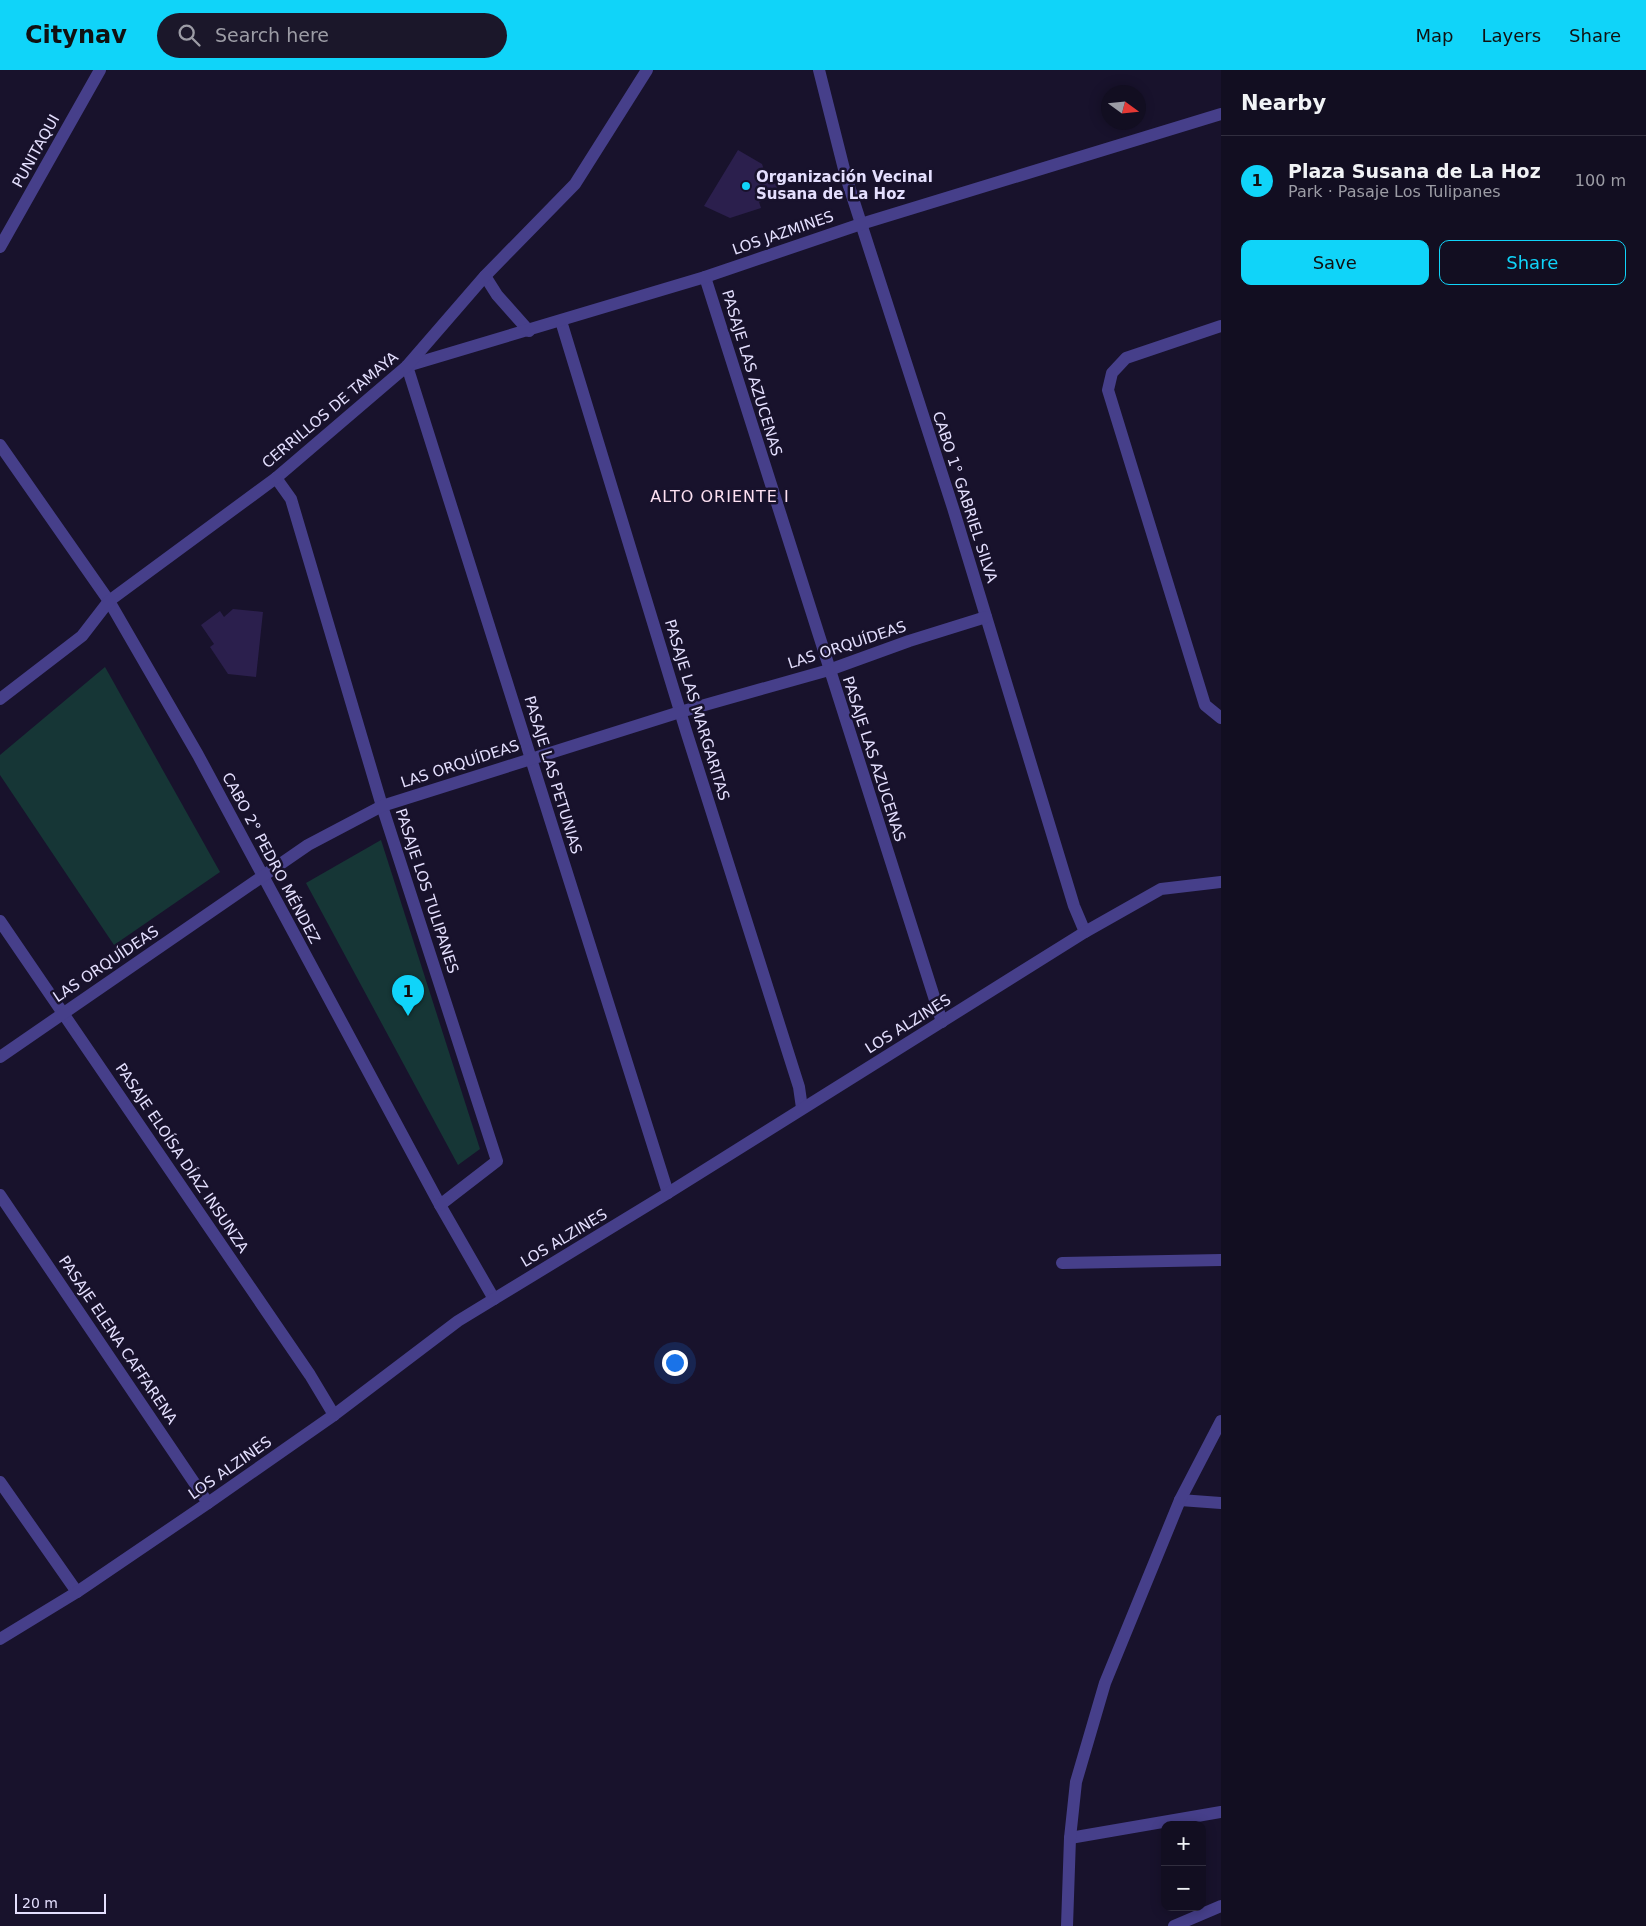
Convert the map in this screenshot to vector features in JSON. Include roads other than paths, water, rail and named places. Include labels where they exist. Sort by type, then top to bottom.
[{"type":"street","name":"CERRILLOS DE TAMAYA","points":[[0,699],[82,636],[109,601],[276,478],[408,366],[485,276],[575,184],[646,70]]},
{"type":"street","name":"CABO 1° GABRIEL SILVA","points":[[819,70],[846,176],[986,617],[1074,906],[1085,932]]},
{"type":"street","name":"PUNITAQUI","points":[[2,239],[94,72]]},
{"type":"street","name":"LOS JAZMINES","points":[[408,366],[705,277],[861,224],[1221,114]]},
{"type":"street","points":[[485,276],[497,295],[529,331]]},
{"type":"street","name":"PASAJE LAS AZUCENAS","points":[[705,277],[942,1022]]},
{"type":"street","name":"PASAJE LAS MARGARITAS","points":[[561,321],[680,712],[799,1087],[802,1108]]},
{"type":"street","points":[[1221,326],[1126,358],[1112,373],[1108,390],[1206,705],[1221,718]]},
{"type":"street","name":"PASAJE LAS PETUNIAS","points":[[408,366],[668,1193]]},
{"type":"street","name":"CABO 2° PEDRO MÉNDEZ","points":[[0,445],[109,601],[198,755],[440,1205],[494,1299]]},
{"type":"street","name":"PASAJE LOS TULIPANES","points":[[276,478],[291,499],[382,806],[497,1161],[440,1205]]},
{"type":"street","name":"LAS ORQUÍDEAS","points":[[0,1057],[263,878],[308,845],[382,806],[680,712],[829,670],[986,617]]},
{"type":"street","name":"LOS ALZINES","points":[[0,1639],[77,1592],[208,1503],[334,1415],[458,1321],[668,1193],[1085,932],[1161,889],[1221,882]]},
{"type":"street","name":"PASAJE ELOÍSA DÍAZ INSUNZA","points":[[0,921],[323,1393],[334,1415]]},
{"type":"street","name":"PASAJE ELENA CAFFARENA","points":[[0,1195],[208,1503]]},
{"type":"street","points":[[1062,1263],[1221,1260]]},
{"type":"street","points":[[1067,1926],[1070,1838],[1076,1782],[1105,1683],[1180,1500],[1221,1421]]},
{"type":"street","points":[[0,1482],[77,1592]]},
{"type":"street","points":[[1180,1500],[1221,1502]]},
{"type":"street","points":[[1070,1838],[1221,1812]]},
{"type":"street","points":[[1174,1926],[1221,1906]]},
{"type":"place","name":"Organización Vecinal Susana de La Hoz","points":[[746,186]]},
{"type":"place","name":"Plaza Susana de La Hoz","points":[[408,1016]]},
{"type":"district","name":"ALTO ORIENTE I","points":[[720,496]]}]
